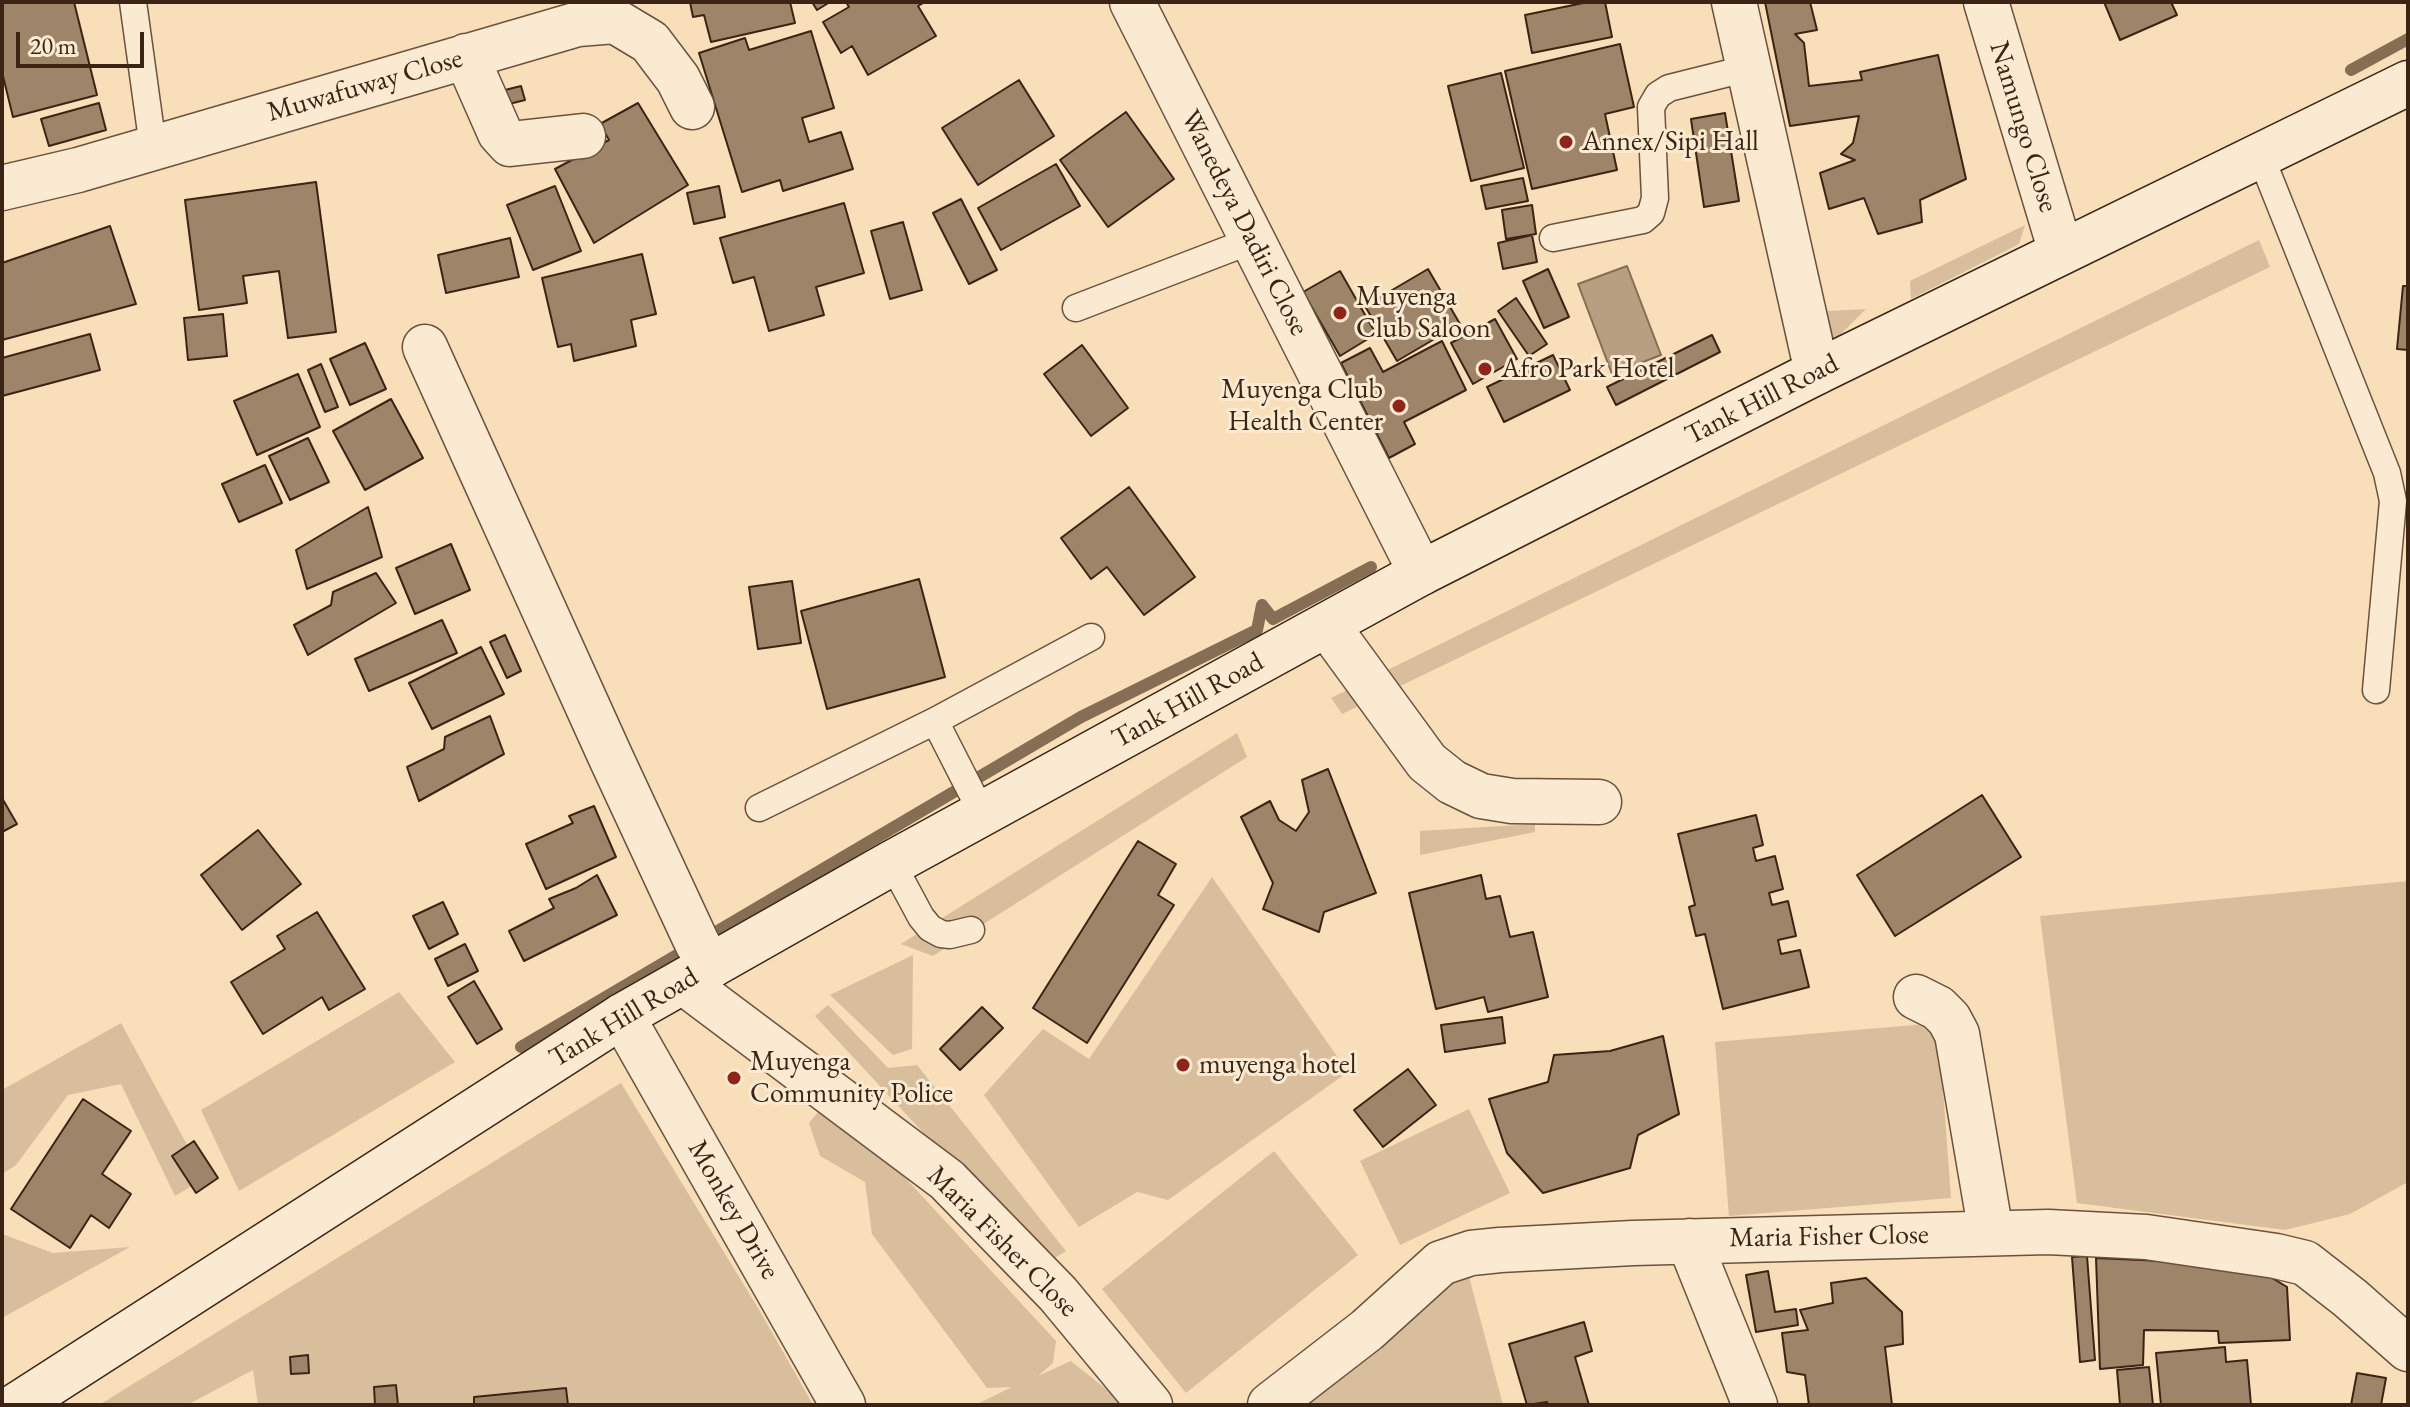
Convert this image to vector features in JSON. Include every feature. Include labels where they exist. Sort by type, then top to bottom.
[{"type":"street","name":"Wanedeya Dadiri Close","points":[[1132,2],[1421,573]]},
{"type":"street","points":[[1734,2],[1817,372]]},
{"type":"street","name":"Namungo Close","points":[[1986,2],[2061,252]]},
{"type":"street","name":"Muwafuway Close","points":[[2,188],[78,170],[578,24],[615,21],[650,42],[678,79],[692,107]]},
{"type":"street","points":[[466,56],[500,133],[510,144],[583,136]]},
{"type":"street","name":"Tank Hill Road","points":[[17,1405],[622,1016],[982,813],[1421,573],[1817,372],[2408,83]]},
{"type":"street","points":[[425,347],[611,758],[697,974]]},
{"type":"street","points":[[1327,625],[1427,762],[1452,782],[1481,796],[1512,801],[1599,802]]},
{"type":"street","name":"Maria Fisher Close","points":[[697,974],[947,1180],[1058,1294],[1150,1405]]},
{"type":"street","points":[[1916,997],[1938,1008],[1957,1034],[1991,1233]]},
{"type":"street","name":"Monkey Drive","points":[[622,1016],[843,1405]]},
{"type":"street","name":"Maria Fisher Close","points":[[1270,1405],[1367,1330],[1441,1263],[1471,1253],[1500,1250],[1689,1241],[1991,1233],[2048,1232],[2146,1237],[2305,1263],[2408,1349]]},
{"type":"street","points":[[1689,1241],[1755,1405]]},
{"type":"lane","points":[[133,2],[153,147]]},
{"type":"lane","points":[[1553,238],[1643,220],[1651,213],[1655,198],[1651,107],[1658,95],[1669,88],[1749,68]]},
{"type":"lane","points":[[2261,157],[2387,473],[2393,501],[2376,690]]},
{"type":"lane","points":[[1076,308],[1253,240]]},
{"type":"lane","points":[[759,808],[935,721],[1091,637]]},
{"type":"lane","points":[[935,721],[982,813]]},
{"type":"lane","points":[[892,863],[930,928],[950,935],[971,930]]},
{"type":"shaded area","points":[[2025,225],[2019,244],[1911,299],[1910,281]]},
{"type":"shaded area","points":[[2259,240],[2270,267],[1342,714],[1331,698]]},
{"type":"shaded area","points":[[1627,266],[1661,355],[1612,374],[1578,284]]},
{"type":"shaded area","points":[[1866,309],[1836,339],[1815,343],[1810,312]]},
{"type":"shaded area","points":[[1237,733],[1247,757],[933,956],[901,944]]},
{"type":"shaded area","points":[[1535,824],[1535,832],[1420,855],[1420,831]]},
{"type":"shaded area","points":[[1212,877],[1348,1072],[1168,1200],[1137,1192],[1079,1227],[984,1095],[1043,1029],[1089,1059]]},
{"type":"shaded area","points":[[2408,881],[2408,1182],[2350,1214],[2285,1230],[2077,1203],[2040,916]]},
{"type":"shaded area","points":[[913,955],[912,1049],[893,1055],[830,995]]},
{"type":"shaded area","points":[[399,992],[455,1062],[239,1191],[201,1110]]},
{"type":"shaded area","points":[[828,1005],[888,1068],[917,1065],[1066,1251],[1045,1264],[815,1016]]},
{"type":"shaded area","points":[[121,1023],[205,1178],[175,1196],[121,1084],[68,1095],[16,1165],[2,1174],[2,1090]]},
{"type":"shaded area","points":[[1938,1023],[1951,1198],[1729,1216],[1715,1042]]},
{"type":"shaded area","points":[[621,1083],[761,1313],[813,1405],[258,1405],[253,1370],[187,1405],[99,1405]]},
{"type":"shaded area","points":[[827,1101],[873,1143],[1056,1341],[1053,1363],[1038,1376],[1071,1361],[1126,1405],[975,1405],[1012,1387],[987,1388],[872,1234],[865,1182],[820,1156],[809,1123]]},
{"type":"shaded area","points":[[1469,1109],[1510,1193],[1400,1245],[1360,1161]]},
{"type":"shaded area","points":[[1274,1151],[1358,1255],[1186,1393],[1102,1289]]},
{"type":"shaded area","points":[[2,1234],[53,1253],[130,1247],[2,1318]]},
{"type":"shaded area","points":[[1467,1269],[1503,1405],[1296,1405]]},
{"type":"building","points":[[2,2],[74,2],[97,95],[13,117],[2,72]]},
{"type":"building","points":[[690,2],[790,2],[795,23],[711,42],[704,15],[693,17]]},
{"type":"building","points":[[812,2],[830,2],[817,10]]},
{"type":"building","points":[[846,2],[925,2],[918,6],[936,36],[868,75],[852,46],[841,53],[823,22],[849,7]]},
{"type":"building","points":[[1588,2],[1605,2],[1612,37],[1532,53],[1525,15]]},
{"type":"building","points":[[1765,2],[1810,2],[1817,30],[1795,34],[1804,43],[1809,86],[1862,80],[1860,72],[1938,55],[1966,179],[1920,200],[1922,222],[1878,234],[1864,198],[1829,209],[1820,173],[1855,160],[1841,154],[1853,143],[1859,116],[1790,126]]},
{"type":"building","points":[[2104,2],[2171,2],[2177,15],[2120,40]]},
{"type":"building","points":[[811,31],[834,108],[802,118],[809,142],[841,132],[853,169],[783,191],[780,180],[742,192],[699,53],[745,38],[749,50]]},
{"type":"building","name":"Annex/Sipi Hall","points":[[1620,44],[1634,107],[1605,114],[1617,170],[1532,189],[1505,71]]},
{"type":"building","points":[[1501,73],[1524,168],[1471,181],[1448,86]]},
{"type":"building","points":[[1019,80],[1054,136],[978,185],[942,128]]},
{"type":"building","points":[[521,86],[525,100],[493,108],[489,94]]},
{"type":"building","points":[[99,103],[106,130],[49,146],[41,119]]},
{"type":"building","points":[[638,103],[688,185],[594,243],[555,169],[609,140],[600,124]]},
{"type":"building","points":[[1126,112],[1174,179],[1108,227],[1060,160]]},
{"type":"building","points":[[1725,113],[1739,201],[1704,207],[1691,119]]},
{"type":"building","points":[[1056,164],[1080,206],[1001,250],[978,208]]},
{"type":"building","points":[[1523,178],[1528,201],[1486,209],[1481,186]]},
{"type":"building","points":[[316,182],[336,332],[288,338],[279,271],[243,276],[247,303],[199,310],[185,200]]},
{"type":"building","points":[[555,186],[581,251],[533,270],[507,205]]},
{"type":"building","points":[[719,186],[725,217],[694,224],[687,193]]},
{"type":"building","points":[[961,199],[997,270],[969,284],[933,213]]},
{"type":"building","points":[[844,203],[864,273],[816,287],[824,315],[769,331],[754,277],[733,283],[720,238]]},
{"type":"building","points":[[1532,205],[1536,234],[1506,239],[1502,210]]},
{"type":"building","points":[[903,222],[922,290],[890,299],[871,231]]},
{"type":"building","points":[[110,226],[136,304],[2,340],[2,263]]},
{"type":"building","points":[[1532,235],[1537,262],[1503,269],[1498,243]]},
{"type":"building","points":[[510,238],[519,277],[446,293],[438,255]]},
{"type":"building","points":[[642,254],[656,314],[631,320],[636,346],[574,361],[571,344],[558,347],[542,278]]},
{"type":"building","points":[[1428,269],[1460,324],[1397,361],[1365,306]]},
{"type":"building","points":[[1548,269],[1569,317],[1544,328],[1523,281]]},
{"type":"building","name":"Muyenga Club Saloon","points":[[1340,271],[1376,334],[1340,356],[1303,292]]},
{"type":"building","points":[[2403,286],[2408,286],[2408,350],[2397,349]]},
{"type":"building","points":[[1516,298],[1547,344],[1529,356],[1498,311]]},
{"type":"building","points":[[223,314],[227,356],[188,360],[184,318]]},
{"type":"building","points":[[1495,319],[1517,359],[1473,384],[1451,343]]},
{"type":"building","points":[[90,334],[100,370],[2,396],[2,358]]},
{"type":"building","points":[[1712,335],[1720,352],[1616,405],[1607,387]]},
{"type":"building","name":"Muyenga Club Health Center","points":[[1442,341],[1466,390],[1404,422],[1415,444],[1389,458],[1341,363],[1370,348],[1383,372]]},
{"type":"building","points":[[365,343],[386,389],[350,405],[330,359]]},
{"type":"building","points":[[1082,345],[1128,408],[1091,436],[1044,374]]},
{"type":"building","points":[[1553,355],[1570,390],[1504,422],[1487,387]]},
{"type":"building","points":[[321,364],[338,407],[325,412],[308,370]]},
{"type":"building","points":[[298,374],[320,427],[257,455],[234,401]]},
{"type":"building","points":[[391,399],[423,458],[365,490],[333,431]]},
{"type":"building","points":[[308,438],[329,482],[290,500],[269,456]]},
{"type":"building","points":[[265,465],[282,503],[239,522],[222,484]]},
{"type":"building","points":[[1129,487],[1195,577],[1144,615],[1107,567],[1091,579],[1061,538]]},
{"type":"building","points":[[368,507],[382,557],[307,589],[296,550]]},
{"type":"building","points":[[451,544],[470,590],[415,614],[396,568]]},
{"type":"building","points":[[376,573],[396,603],[308,655],[294,625],[331,605],[333,592]]},
{"type":"building","points":[[919,579],[945,677],[827,709],[801,611]]},
{"type":"building","points":[[792,581],[801,643],[758,649],[749,587]]},
{"type":"building","points":[[442,620],[457,653],[369,691],[355,659]]},
{"type":"building","points":[[505,635],[521,671],[507,678],[490,642]]},
{"type":"building","points":[[481,647],[504,694],[432,729],[409,683]]},
{"type":"building","points":[[490,716],[504,754],[419,801],[407,767],[444,749],[445,737]]},
{"type":"building","points":[[1328,769],[1376,893],[1324,912],[1319,932],[1263,909],[1273,883],[1241,817],[1270,801],[1279,820],[1296,831],[1309,812],[1302,780]]},
{"type":"building","points":[[1982,795],[2021,857],[1895,936],[1857,875]]},
{"type":"building","points":[[2,798],[17,824],[2,832]]},
{"type":"building","points":[[594,806],[616,857],[546,889],[526,844],[573,823],[569,816]]},
{"type":"building","points":[[1756,815],[1763,845],[1753,848],[1756,861],[1775,856],[1783,889],[1769,893],[1772,905],[1788,901],[1796,936],[1778,940],[1781,954],[1800,950],[1809,987],[1723,1009],[1705,934],[1696,936],[1689,907],[1695,905],[1678,834]]},
{"type":"building","points":[[258,830],[301,884],[242,930],[201,875]]},
{"type":"building","points":[[1138,841],[1176,864],[1158,895],[1174,905],[1087,1043],[1033,1008]]},
{"type":"building","points":[[597,875],[617,915],[524,961],[509,931],[554,908],[549,899]]},
{"type":"building","points":[[1481,875],[1486,899],[1500,896],[1510,937],[1533,932],[1548,997],[1488,1012],[1484,997],[1436,1009],[1409,893]]},
{"type":"building","points":[[443,902],[458,934],[429,949],[413,916]]},
{"type":"building","points":[[317,912],[365,989],[329,1010],[322,997],[263,1034],[231,982],[285,949],[277,936]]},
{"type":"building","points":[[465,944],[478,971],[448,986],[435,959]]},
{"type":"building","points":[[474,981],[502,1029],[477,1044],[448,997]]},
{"type":"building","points":[[982,1007],[1003,1028],[960,1070],[940,1049]]},
{"type":"building","points":[[1502,1017],[1505,1043],[1445,1052],[1441,1025]]},
{"type":"building","points":[[1663,1036],[1679,1114],[1638,1135],[1630,1168],[1543,1193],[1507,1153],[1489,1099],[1548,1082],[1554,1055],[1610,1051]]},
{"type":"building","points":[[1408,1069],[1436,1105],[1383,1147],[1354,1110]]},
{"type":"building","points":[[83,1099],[131,1131],[102,1174],[131,1194],[109,1228],[91,1215],[70,1248],[11,1209]]},
{"type":"building","points":[[194,1141],[218,1178],[196,1193],[172,1156]]},
{"type":"building","points":[[2087,1256],[2095,1360],[2080,1362],[2072,1257]]},
{"type":"building","points":[[2096,1258],[2251,1265],[2287,1287],[2290,1340],[2219,1343],[2218,1331],[2144,1330],[2143,1365],[2100,1369]]},
{"type":"building","points":[[1768,1271],[1775,1312],[1796,1309],[1798,1325],[1756,1332],[1746,1275]]},
{"type":"building","points":[[1866,1278],[1902,1312],[1903,1344],[1885,1347],[1892,1405],[1809,1405],[1805,1375],[1787,1372],[1782,1333],[1808,1330],[1800,1310],[1833,1303],[1831,1283]]},
{"type":"building","points":[[1584,1322],[1592,1351],[1575,1357],[1589,1405],[1548,1405],[1547,1402],[1527,1405],[1509,1344]]},
{"type":"building","points":[[2225,1347],[2226,1362],[2247,1360],[2251,1405],[2161,1405],[2156,1353]]},
{"type":"building","points":[[308,1355],[309,1373],[291,1374],[290,1357]]},
{"type":"building","points":[[2149,1367],[2153,1405],[2120,1405],[2117,1370]]},
{"type":"building","points":[[2357,1373],[2386,1378],[2381,1405],[2351,1405]]},
{"type":"building","points":[[396,1385],[398,1405],[375,1405],[374,1387]]},
{"type":"building","points":[[566,1388],[568,1405],[474,1405],[474,1397]]},
{"type":"waterway","points":[[2351,70],[2408,39]]},
{"type":"waterway","points":[[521,1047],[1081,717],[1257,630],[1262,605],[1273,619],[1371,567]]},
{"type":"place","name":"Annex/Sipi Hall","points":[[1566,142]]},
{"type":"place","name":"Muyenga Club Saloon","points":[[1340,313]]},
{"type":"place","name":"Afro Park Hotel","points":[[1485,369]]},
{"type":"place","name":"Muyenga Club Health Center","points":[[1399,406]]},
{"type":"place","name":"muyenga hotel","points":[[1183,1065]]},
{"type":"place","name":"Muyenga Community Police","points":[[734,1078]]}]
